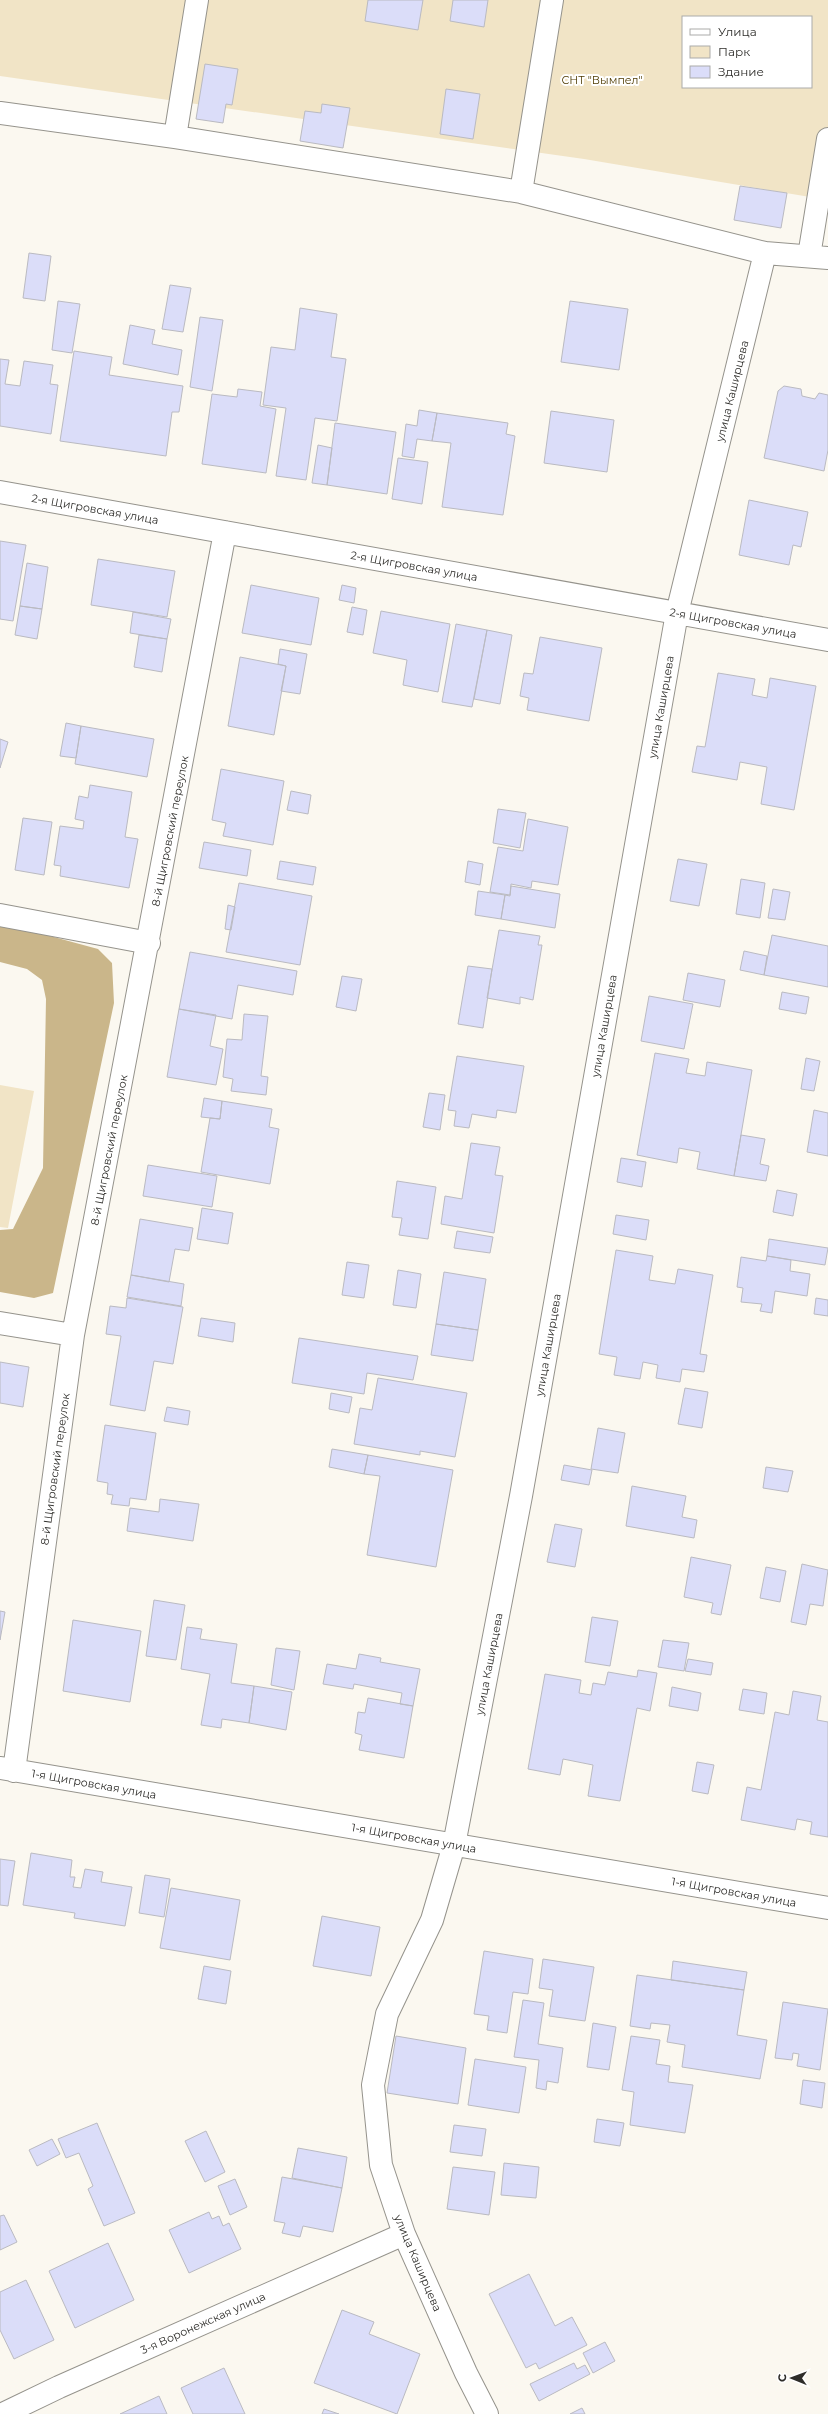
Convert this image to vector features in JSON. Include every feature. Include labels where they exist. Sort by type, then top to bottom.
[{"type":"street","points":[[174,137],[198,0]]},
{"type":"street","points":[[522,192],[552,0]]},
{"type":"street","points":[[0,113],[174,137],[522,192],[765,253],[819,257],[828,139]]},
{"type":"street","name":"улица Каширцева","points":[[487,2414],[466,2373],[404,2234],[381,2166],[373,2084],[387,2014],[432,1920],[454,1845],[519,1504],[677,613],[765,253]]},
{"type":"street","name":"2-я Щигровская улица","points":[[0,492],[828,640]]},
{"type":"street","name":"8-й Щигровский переулок","points":[[7,1769],[73,1335],[149,943],[225,532]]},
{"type":"street","points":[[0,915],[149,943]]},
{"type":"street","points":[[0,1323],[73,1335]]},
{"type":"street","name":"1-я Щигровская улица","points":[[7,1769],[828,1908]]},
{"type":"street","name":"3-я Воронежская улица","points":[[3,2414],[404,2234]]},
{"type":"green space","name":"СНТ \"Вымпел\"","points":[[0,0],[828,0],[828,200],[584,159],[0,76]]},
{"type":"green space","points":[[0,1085],[34,1091],[8,1228],[0,1227]]},
{"type":"shaded area","points":[[0,926],[39,933],[98,949],[112,963],[114,1003],[53,1293],[34,1298],[0,1292],[0,1230],[13,1229],[43,1168],[46,999],[42,980],[27,969],[0,962]]},
{"type":"building","points":[[368,0],[423,0],[418,30],[365,21]]},
{"type":"building","points":[[453,0],[488,0],[484,27],[450,21]]},
{"type":"building","points":[[205,64],[238,69],[232,105],[226,104],[223,123],[196,119]]},
{"type":"building","points":[[446,89],[480,94],[473,139],[440,134]]},
{"type":"building","points":[[322,104],[350,108],[343,148],[300,141],[305,111],[321,113]]},
{"type":"building","points":[[740,186],[787,193],[781,228],[734,220]]},
{"type":"building","points":[[29,253],[51,256],[45,301],[23,298]]},
{"type":"building","points":[[170,285],[191,288],[183,332],[162,329]]},
{"type":"building","points":[[58,301],[80,304],[72,353],[52,350]]},
{"type":"building","points":[[570,301],[628,309],[619,370],[561,362]]},
{"type":"building","points":[[300,308],[337,314],[331,357],[346,359],[337,421],[315,418],[306,480],[276,476],[286,408],[263,405],[271,347],[295,350]]},
{"type":"building","points":[[200,317],[223,320],[212,391],[190,387]]},
{"type":"building","points":[[130,325],[155,330],[152,344],[182,350],[178,375],[123,364]]},
{"type":"building","points":[[74,351],[112,357],[109,375],[183,386],[179,412],[172,412],[166,456],[60,441]]},
{"type":"building","points":[[0,359],[9,360],[5,384],[20,386],[24,361],[53,365],[50,384],[58,385],[51,434],[0,426]]},
{"type":"building","points":[[784,386],[801,389],[802,396],[815,399],[819,393],[828,395],[828,450],[824,471],[764,458],[778,391]]},
{"type":"building","points":[[238,389],[262,392],[260,406],[276,409],[266,473],[202,464],[212,394],[237,397]]},
{"type":"building","points":[[419,410],[437,413],[432,441],[417,439],[414,458],[402,456],[406,424],[417,426]]},
{"type":"building","points":[[551,411],[614,420],[607,472],[544,463]]},
{"type":"building","points":[[437,413],[508,423],[506,434],[515,436],[503,515],[442,507],[451,443],[432,441]]},
{"type":"building","points":[[335,423],[396,432],[387,494],[327,485]]},
{"type":"building","points":[[318,445],[332,448],[327,485],[312,483]]},
{"type":"building","points":[[398,458],[428,462],[422,504],[392,499]]},
{"type":"building","points":[[749,500],[808,512],[801,547],[793,545],[789,565],[739,555]]},
{"type":"building","points":[[0,541],[26,545],[13,621],[0,619]]},
{"type":"building","points":[[98,559],[175,571],[167,617],[91,605]]},
{"type":"building","points":[[27,563],[48,567],[42,609],[20,606]]},
{"type":"building","points":[[251,585],[319,598],[311,645],[242,633]]},
{"type":"building","points":[[342,585],[356,588],[354,603],[339,600]]},
{"type":"building","points":[[20,606],[42,609],[37,639],[15,635]]},
{"type":"building","points":[[352,607],[367,610],[363,635],[347,632]]},
{"type":"building","points":[[381,611],[450,624],[438,692],[403,685],[407,660],[373,653]]},
{"type":"building","points":[[133,612],[171,619],[167,639],[130,633]]},
{"type":"building","points":[[456,624],[487,630],[472,707],[442,702]]},
{"type":"building","points":[[487,630],[512,635],[500,704],[474,699]]},
{"type":"building","points":[[139,635],[167,639],[162,672],[134,667]]},
{"type":"building","points":[[540,637],[602,648],[589,721],[527,710],[529,698],[520,696],[524,673],[533,674]]},
{"type":"building","points":[[280,649],[307,654],[300,694],[281,691],[286,666],[278,664]]},
{"type":"building","points":[[240,657],[286,666],[274,735],[228,726]]},
{"type":"building","points":[[718,673],[755,679],[752,695],[767,698],[770,678],[816,686],[794,810],[761,804],[767,767],[740,762],[737,780],[692,772],[697,746],[705,747]]},
{"type":"building","points":[[66,723],[81,726],[76,758],[60,756]]},
{"type":"building","points":[[81,726],[154,739],[147,777],[75,764]]},
{"type":"building","points":[[0,739],[8,742],[0,768]]},
{"type":"building","points":[[221,769],[284,781],[273,845],[223,836],[226,823],[212,820]]},
{"type":"building","points":[[90,785],[132,792],[125,837],[138,839],[129,888],[60,876],[61,866],[54,865],[60,826],[83,829],[84,821],[75,819],[79,796],[88,798]]},
{"type":"building","points":[[291,791],[311,795],[308,814],[287,810]]},
{"type":"building","points":[[498,809],[526,813],[520,848],[493,843]]},
{"type":"building","points":[[23,818],[52,822],[44,875],[15,870]]},
{"type":"building","points":[[528,819],[568,827],[558,885],[532,881],[531,888],[511,884],[510,895],[490,892],[498,847],[523,851]]},
{"type":"building","points":[[204,842],[251,850],[247,876],[199,868]]},
{"type":"building","points":[[678,859],[707,864],[699,906],[670,901]]},
{"type":"building","points":[[280,861],[316,867],[313,885],[277,879]]},
{"type":"building","points":[[468,861],[483,864],[480,885],[465,882]]},
{"type":"building","points":[[741,879],[765,883],[760,918],[736,914]]},
{"type":"building","points":[[239,883],[312,896],[300,965],[226,952]]},
{"type":"building","points":[[511,886],[560,894],[555,928],[501,919],[505,895],[510,896]]},
{"type":"building","points":[[773,889],[790,892],[785,920],[768,918]]},
{"type":"building","points":[[478,891],[505,895],[501,919],[475,915]]},
{"type":"building","points":[[228,905],[235,907],[231,930],[225,929]]},
{"type":"building","points":[[499,930],[540,936],[538,945],[542,945],[533,1000],[520,997],[520,1004],[487,998]]},
{"type":"building","points":[[772,935],[828,946],[828,987],[764,975]]},
{"type":"building","points":[[744,951],[767,956],[764,975],[740,970]]},
{"type":"building","points":[[190,952],[297,971],[293,995],[238,985],[232,1019],[179,1009]]},
{"type":"building","points":[[468,966],[492,969],[483,1028],[458,1024]]},
{"type":"building","points":[[688,973],[725,980],[720,1007],[683,1000]]},
{"type":"building","points":[[342,976],[362,979],[356,1011],[336,1007]]},
{"type":"building","points":[[782,992],[809,997],[806,1014],[779,1009]]},
{"type":"building","points":[[649,996],[693,1004],[684,1049],[641,1041]]},
{"type":"building","points":[[179,1009],[216,1015],[210,1046],[223,1049],[216,1085],[167,1077]]},
{"type":"building","points":[[244,1014],[268,1016],[261,1076],[268,1077],[266,1095],[231,1091],[233,1079],[223,1077],[227,1039],[242,1040]]},
{"type":"building","points":[[655,1053],[689,1059],[686,1073],[705,1076],[707,1062],[752,1070],[734,1176],[697,1169],[700,1152],[679,1148],[677,1163],[637,1155]]},
{"type":"building","points":[[457,1056],[524,1066],[516,1113],[497,1110],[496,1118],[472,1114],[469,1128],[454,1126],[456,1111],[448,1110]]},
{"type":"building","points":[[806,1058],[820,1061],[814,1091],[801,1089]]},
{"type":"building","points":[[429,1093],[445,1095],[440,1130],[423,1127]]},
{"type":"building","points":[[204,1098],[222,1101],[220,1119],[201,1117]]},
{"type":"building","points":[[222,1101],[272,1109],[269,1127],[279,1129],[270,1184],[201,1172],[210,1118],[220,1119]]},
{"type":"building","points":[[814,1110],[828,1113],[828,1156],[807,1152]]},
{"type":"building","points":[[741,1135],[765,1139],[760,1164],[769,1166],[766,1181],[734,1176]]},
{"type":"building","points":[[471,1143],[500,1147],[495,1175],[503,1176],[494,1233],[441,1224],[445,1196],[462,1199]]},
{"type":"building","points":[[621,1158],[646,1162],[642,1187],[617,1182]]},
{"type":"building","points":[[148,1165],[217,1176],[212,1207],[143,1196]]},
{"type":"building","points":[[397,1181],[436,1187],[428,1239],[399,1235],[402,1218],[392,1217]]},
{"type":"building","points":[[777,1190],[797,1194],[793,1216],[773,1212]]},
{"type":"building","points":[[202,1208],[233,1213],[228,1244],[197,1239]]},
{"type":"building","points":[[616,1215],[649,1220],[646,1240],[613,1234]]},
{"type":"building","points":[[140,1219],[193,1228],[189,1251],[175,1249],[169,1282],[131,1275]]},
{"type":"building","points":[[457,1231],[493,1237],[490,1253],[454,1248]]},
{"type":"building","points":[[769,1239],[828,1248],[825,1265],[767,1256]]},
{"type":"building","points":[[616,1250],[653,1256],[649,1280],[675,1284],[678,1269],[713,1275],[700,1354],[707,1355],[704,1372],[682,1369],[680,1382],[656,1378],[658,1365],[643,1362],[640,1379],[614,1375],[617,1357],[599,1354]]},
{"type":"building","points":[[767,1256],[791,1260],[790,1271],[810,1274],[807,1296],[775,1291],[772,1313],[760,1311],[762,1304],[741,1302],[743,1288],[737,1287],[741,1257],[766,1261]]},
{"type":"building","points":[[347,1262],[369,1265],[364,1298],[342,1295]]},
{"type":"building","points":[[398,1270],[421,1274],[416,1308],[393,1305]]},
{"type":"building","points":[[444,1272],[486,1279],[478,1330],[436,1324]]},
{"type":"building","points":[[131,1275],[184,1284],[181,1306],[127,1297]]},
{"type":"building","points":[[127,1298],[183,1307],[173,1364],[154,1361],[145,1411],[110,1405],[121,1336],[106,1334],[110,1306],[126,1308]]},
{"type":"building","points":[[816,1298],[828,1300],[828,1316],[814,1314]]},
{"type":"building","points":[[201,1318],[235,1323],[233,1342],[198,1336]]},
{"type":"building","points":[[436,1324],[478,1330],[473,1361],[431,1355]]},
{"type":"building","points":[[299,1338],[418,1356],[413,1380],[367,1373],[364,1394],[292,1383]]},
{"type":"building","points":[[0,1362],[29,1367],[23,1407],[0,1403]]},
{"type":"building","points":[[378,1378],[467,1393],[455,1457],[420,1451],[420,1455],[354,1444],[360,1408],[372,1410]]},
{"type":"building","points":[[685,1388],[708,1392],[702,1428],[678,1424]]},
{"type":"building","points":[[331,1393],[352,1397],[349,1413],[329,1409]]},
{"type":"building","points":[[167,1407],[190,1411],[188,1425],[164,1421]]},
{"type":"building","points":[[105,1425],[156,1433],[146,1500],[130,1498],[129,1506],[111,1504],[113,1495],[107,1494],[108,1483],[97,1481]]},
{"type":"building","points":[[598,1428],[625,1433],[618,1473],[591,1469]]},
{"type":"building","points":[[332,1449],[368,1455],[364,1474],[329,1467]]},
{"type":"building","points":[[368,1455],[453,1470],[436,1567],[367,1555],[380,1476],[364,1474]]},
{"type":"building","points":[[564,1465],[592,1470],[589,1485],[561,1480]]},
{"type":"building","points":[[766,1467],[793,1471],[788,1492],[763,1488]]},
{"type":"building","points":[[632,1486],[686,1496],[682,1517],[697,1520],[694,1538],[626,1526]]},
{"type":"building","points":[[160,1499],[199,1504],[193,1541],[127,1531],[130,1508],[159,1512]]},
{"type":"building","points":[[555,1524],[582,1529],[575,1567],[547,1562]]},
{"type":"building","points":[[691,1557],[731,1565],[721,1615],[711,1613],[713,1603],[684,1597]]},
{"type":"building","points":[[802,1564],[828,1570],[823,1606],[810,1604],[806,1625],[791,1622]]},
{"type":"building","points":[[766,1567],[786,1571],[780,1602],[760,1598]]},
{"type":"building","points":[[154,1600],[185,1605],[176,1660],[146,1656]]},
{"type":"building","points":[[0,1611],[5,1612],[0,1640]]},
{"type":"building","points":[[592,1617],[618,1621],[610,1666],[585,1662]]},
{"type":"building","points":[[73,1620],[141,1631],[130,1702],[63,1691]]},
{"type":"building","points":[[187,1627],[202,1629],[200,1639],[237,1644],[231,1683],[254,1686],[249,1723],[222,1719],[221,1728],[201,1725],[210,1674],[181,1669]]},
{"type":"building","points":[[663,1640],[689,1643],[684,1671],[658,1667]]},
{"type":"building","points":[[276,1648],[300,1651],[294,1690],[271,1685]]},
{"type":"building","points":[[359,1654],[381,1658],[380,1662],[420,1669],[413,1706],[400,1704],[402,1693],[354,1684],[353,1689],[323,1684],[327,1664],[356,1669]]},
{"type":"building","points":[[688,1659],[713,1663],[711,1675],[685,1671]]},
{"type":"building","points":[[638,1670],[657,1673],[650,1711],[637,1708],[620,1801],[588,1796],[593,1765],[563,1759],[560,1775],[528,1769],[545,1674],[581,1680],[579,1693],[591,1695],[593,1683],[605,1685],[608,1672],[637,1677]]},
{"type":"building","points":[[254,1686],[292,1692],[286,1730],[249,1723]]},
{"type":"building","points":[[672,1687],[701,1693],[698,1711],[669,1706]]},
{"type":"building","points":[[743,1689],[767,1693],[764,1714],[739,1710]]},
{"type":"building","points":[[793,1691],[821,1696],[817,1720],[828,1722],[828,1837],[810,1834],[812,1822],[797,1819],[795,1830],[741,1820],[747,1787],[761,1790],[775,1712],[789,1715]]},
{"type":"building","points":[[368,1698],[413,1706],[404,1758],[359,1750],[362,1735],[355,1733],[358,1712],[365,1713]]},
{"type":"building","points":[[697,1762],[714,1765],[708,1794],[692,1791]]},
{"type":"building","points":[[31,1853],[72,1860],[70,1877],[75,1877],[73,1887],[81,1888],[85,1869],[103,1872],[101,1882],[132,1887],[125,1926],[74,1918],[75,1913],[23,1905]]},
{"type":"building","points":[[0,1859],[15,1861],[8,1906],[0,1905]]},
{"type":"building","points":[[145,1875],[170,1879],[164,1917],[139,1913]]},
{"type":"building","points":[[171,1888],[240,1900],[230,1960],[160,1948]]},
{"type":"building","points":[[322,1916],[380,1927],[371,1976],[313,1966]]},
{"type":"building","points":[[484,1951],[533,1959],[528,1994],[513,1992],[507,2033],[487,2030],[489,2016],[474,2014]]},
{"type":"building","points":[[543,1959],[594,1967],[585,2021],[549,2016],[553,1990],[539,1988]]},
{"type":"building","points":[[673,1961],[747,1972],[744,1990],[671,1980]]},
{"type":"building","points":[[204,1966],[231,1971],[226,2004],[198,1999]]},
{"type":"building","points":[[637,1975],[744,1990],[737,2035],[767,2040],[760,2079],[682,2067],[685,2045],[667,2042],[670,2025],[651,2023],[650,2029],[630,2026]]},
{"type":"building","points":[[523,2000],[544,2003],[538,2044],[563,2048],[558,2083],[547,2081],[546,2090],[536,2088],[539,2060],[514,2057]]},
{"type":"building","points":[[783,2002],[828,2009],[820,2070],[797,2066],[799,2054],[793,2053],[792,2060],[775,2058]]},
{"type":"building","points":[[593,2023],[616,2027],[609,2070],[587,2067]]},
{"type":"building","points":[[396,2036],[466,2048],[458,2104],[387,2093]]},
{"type":"building","points":[[631,2036],[660,2040],[656,2064],[670,2066],[668,2082],[693,2085],[685,2133],[630,2125],[634,2092],[622,2090]]},
{"type":"building","points":[[475,2059],[526,2067],[519,2113],[468,2105]]},
{"type":"building","points":[[803,2080],[825,2083],[822,2108],[800,2104]]},
{"type":"building","points":[[597,2119],[624,2123],[620,2146],[594,2142]]},
{"type":"building","points":[[97,2123],[135,2213],[104,2226],[88,2189],[93,2186],[79,2153],[66,2158],[58,2139]]},
{"type":"building","points":[[454,2125],[486,2129],[482,2156],[450,2152]]},
{"type":"building","points":[[206,2131],[225,2172],[205,2182],[185,2141]]},
{"type":"building","points":[[52,2139],[60,2154],[37,2166],[29,2150]]},
{"type":"building","points":[[298,2148],[347,2157],[342,2188],[292,2178]]},
{"type":"building","points":[[504,2163],[539,2167],[536,2198],[501,2195]]},
{"type":"building","points":[[453,2167],[495,2172],[489,2215],[447,2209]]},
{"type":"building","points":[[282,2177],[342,2188],[333,2232],[303,2226],[300,2237],[282,2233],[285,2223],[274,2221]]},
{"type":"building","points":[[235,2179],[247,2207],[230,2215],[218,2186]]},
{"type":"building","points":[[209,2212],[212,2219],[219,2216],[223,2226],[229,2223],[241,2249],[189,2273],[169,2230]]},
{"type":"building","points":[[4,2215],[17,2242],[0,2250],[0,2216]]},
{"type":"building","points":[[108,2243],[134,2300],[75,2328],[49,2271]]},
{"type":"building","points":[[529,2274],[555,2326],[572,2317],[587,2345],[539,2369],[536,2363],[526,2368],[489,2294]]},
{"type":"building","points":[[26,2280],[54,2340],[14,2359],[0,2330],[0,2292]]},
{"type":"building","points":[[342,2310],[374,2322],[369,2334],[420,2354],[397,2414],[314,2383]]},
{"type":"building","points":[[605,2342],[615,2361],[593,2373],[583,2353]]},
{"type":"building","points":[[574,2363],[577,2369],[585,2365],[590,2374],[539,2401],[530,2384]]},
{"type":"building","points":[[224,2368],[245,2414],[193,2414],[181,2388]]},
{"type":"building","points":[[159,2396],[167,2414],[120,2414]]},
{"type":"building","points":[[582,2408],[585,2414],[570,2414]]},
{"type":"building","points":[[324,2409],[339,2414],[322,2414]]}]
